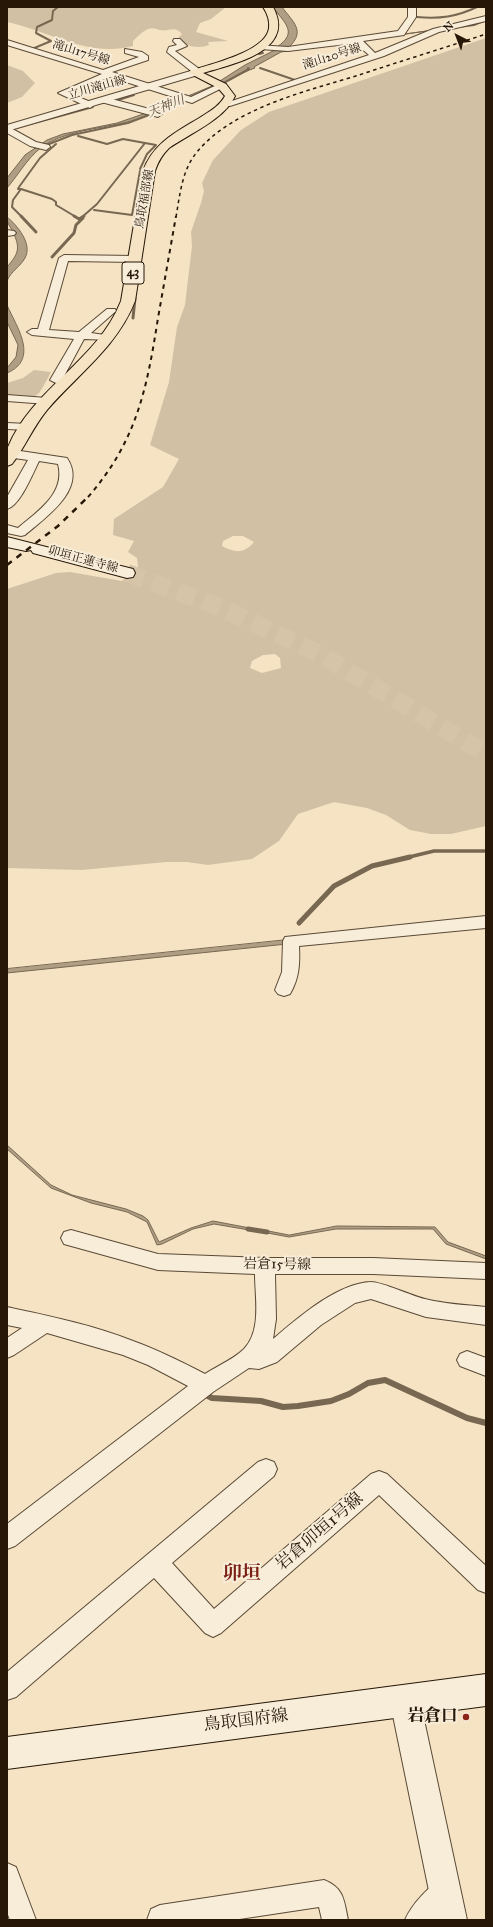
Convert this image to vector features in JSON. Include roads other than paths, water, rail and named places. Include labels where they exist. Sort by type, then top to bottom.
[{"type":"main road","points":[[194,73],[235,59],[260,47],[268,41],[274,32],[274,20],[268,7]]},
{"type":"main road","points":[[194,73],[220,84],[228,91],[230,96],[227,104]]},
{"type":"main road","name":"鳥取福部線","points":[[9,456],[47,401],[108,338],[116,327],[126,307],[149,172],[156,156],[172,140],[227,104]]},
{"type":"main road","name":"卯垣正蓮寺線","points":[[18,540],[126,572]]},
{"type":"main road","name":"鳥取国府線","points":[[7,1753],[486,1690]]},
{"type":"street","points":[[356,40],[401,33],[413,17],[414,12],[412,7]]},
{"type":"street","points":[[374,56],[400,48],[428,33],[470,24],[486,18]]},
{"type":"street","name":"滝山20号線","points":[[260,47],[287,49],[356,40],[374,56]]},
{"type":"street","name":"滝山17号線","points":[[7,42],[192,100],[220,84]]},
{"type":"street","points":[[181,46],[172,49],[171,52],[195,70],[194,73]]},
{"type":"street","points":[[90,104],[62,93],[145,58],[139,54],[128,51]]},
{"type":"street","name":"滝山20号線","points":[[227,104],[374,56]]},
{"type":"street","name":"立川滝山線","points":[[7,128],[194,73]]},
{"type":"street","points":[[104,100],[158,114]]},
{"type":"street","points":[[7,128],[19,138],[42,146]]},
{"type":"street","points":[[108,338],[38,332],[64,258],[135,259]]},
{"type":"street","points":[[56,380],[81,336],[111,311]]},
{"type":"street","points":[[7,398],[47,401]]},
{"type":"street","points":[[7,426],[28,428]]},
{"type":"street","points":[[9,456],[34,457],[63,461],[67,475],[66,485],[59,497],[18,540]]},
{"type":"street","points":[[7,505],[15,495],[34,457]]},
{"type":"street","points":[[284,990],[289,982],[292,967],[291,941],[486,922]]},
{"type":"street","name":"岩倉15号線","points":[[71,1238],[158,1262],[265,1266],[373,1266],[486,1271]]},
{"type":"street","points":[[7,1538],[206,1385],[247,1359],[263,1340],[266,1319],[265,1266]]},
{"type":"street","points":[[371,1290],[373,1266]]},
{"type":"street","points":[[247,1359],[260,1360],[270,1355],[313,1319],[346,1298],[362,1290],[371,1290],[426,1308],[486,1316]]},
{"type":"street","points":[[7,1316],[45,1324],[126,1347],[155,1359],[206,1385]]},
{"type":"street","points":[[7,1349],[45,1324]]},
{"type":"street","points":[[7,1688],[266,1470]]},
{"type":"street","name":"岩倉卯垣1号線","points":[[156,1563],[213,1625],[379,1481],[486,1582]]},
{"type":"street","points":[[405,1701],[446,1890],[451,1920]]},
{"type":"street","points":[[7,1876],[23,1920]]},
{"type":"street","points":[[418,1920],[446,1890]]},
{"type":"street","points":[[160,1920],[160,1918],[324,1893],[331,1900],[335,1920]]},
{"type":"water","points":[[273,7],[282,7],[294,22],[297,36],[289,47],[290,49],[427,31],[281,52],[254,67],[255,68],[212,89],[142,118],[70,134],[48,143],[36,152],[7,188],[7,178],[25,155],[47,140],[63,134],[117,123],[152,111],[212,86],[245,65],[277,49],[277,47],[284,42],[288,32],[285,23]]},
{"type":"water","points":[[7,217],[23,235],[27,247],[27,253],[21,264],[11,274],[7,281],[7,267],[16,255],[18,247]]},
{"type":"water","points":[[7,305],[20,332],[24,351],[22,359],[17,367],[7,373],[7,368],[16,357],[18,345],[7,322]]},
{"type":"water","points":[[287,940],[287,944],[7,973],[7,969]]},
{"type":"water","points":[[7,1145],[51,1185],[72,1195],[126,1209],[143,1216],[148,1220],[159,1242],[191,1228],[213,1221],[255,1229],[255,1231],[214,1224],[193,1229],[157,1245],[147,1222],[127,1212],[91,1203],[51,1188],[7,1149]]},
{"type":"water","points":[[337,1226],[435,1227],[448,1242],[486,1256],[486,1259],[446,1244],[433,1229],[336,1229],[289,1237],[262,1232],[263,1230],[289,1235]]},
{"type":"waterway","points":[[36,50],[32,49],[51,41],[36,33],[37,27],[52,20],[53,11],[58,7]]},
{"type":"waterway","points":[[417,17],[433,18],[448,16],[462,13],[477,7]]},
{"type":"waterway","points":[[451,28],[474,25],[486,20]]},
{"type":"waterway","points":[[259,54],[263,53]]},
{"type":"waterway","name":"天神川","points":[[220,85],[249,69],[248,68]]},
{"type":"waterway","points":[[260,68],[295,80]]},
{"type":"waterway","points":[[112,102],[134,95]]},
{"type":"waterway","name":"天神川","points":[[44,146],[72,135],[128,123],[190,99]]},
{"type":"waterway","points":[[16,128],[93,107]]},
{"type":"waterway","points":[[78,136],[107,144],[123,139],[145,143]]},
{"type":"waterway","points":[[82,217],[97,204],[145,143]]},
{"type":"waterway","points":[[140,169],[147,154],[156,145],[145,143]]},
{"type":"waterway","points":[[21,189],[18,189],[40,158],[56,144]]},
{"type":"waterway","points":[[94,210],[132,215],[140,171]]},
{"type":"waterway","points":[[21,189],[52,199],[56,202],[56,205],[76,217]]},
{"type":"waterway","points":[[21,189],[13,200],[12,207],[21,216]]},
{"type":"waterway","points":[[21,216],[36,232]]},
{"type":"waterway","points":[[74,216],[79,219],[84,216]]},
{"type":"waterway","points":[[52,257],[74,233],[76,225],[83,218]]},
{"type":"waterway","points":[[133,318],[135,298]]},
{"type":"waterway","points":[[405,858],[434,851],[486,851]]},
{"type":"waterway","points":[[299,923],[334,886],[372,866],[410,857]]},
{"type":"waterway","points":[[248,1229],[267,1232]]},
{"type":"waterway","points":[[206,1395],[212,1398],[261,1401],[283,1407],[298,1406],[331,1401],[349,1394],[368,1383],[385,1380],[467,1418],[486,1423]]},
{"type":"tunnel","points":[[127,573],[222,608],[323,656],[486,754]]},
{"type":"railway","points":[[176,217],[182,183],[192,159],[212,137],[230,124],[272,103],[294,95],[486,34]]},
{"type":"railway","points":[[88,497],[105,476],[118,455],[129,434],[144,391],[176,216]]},
{"type":"railway","points":[[7,565],[58,526],[88,497]]},
{"type":"place","name":"岩倉口","points":[[466,1717]]},
{"type":"district","name":"卯垣","points":[[242,1574]]}]
